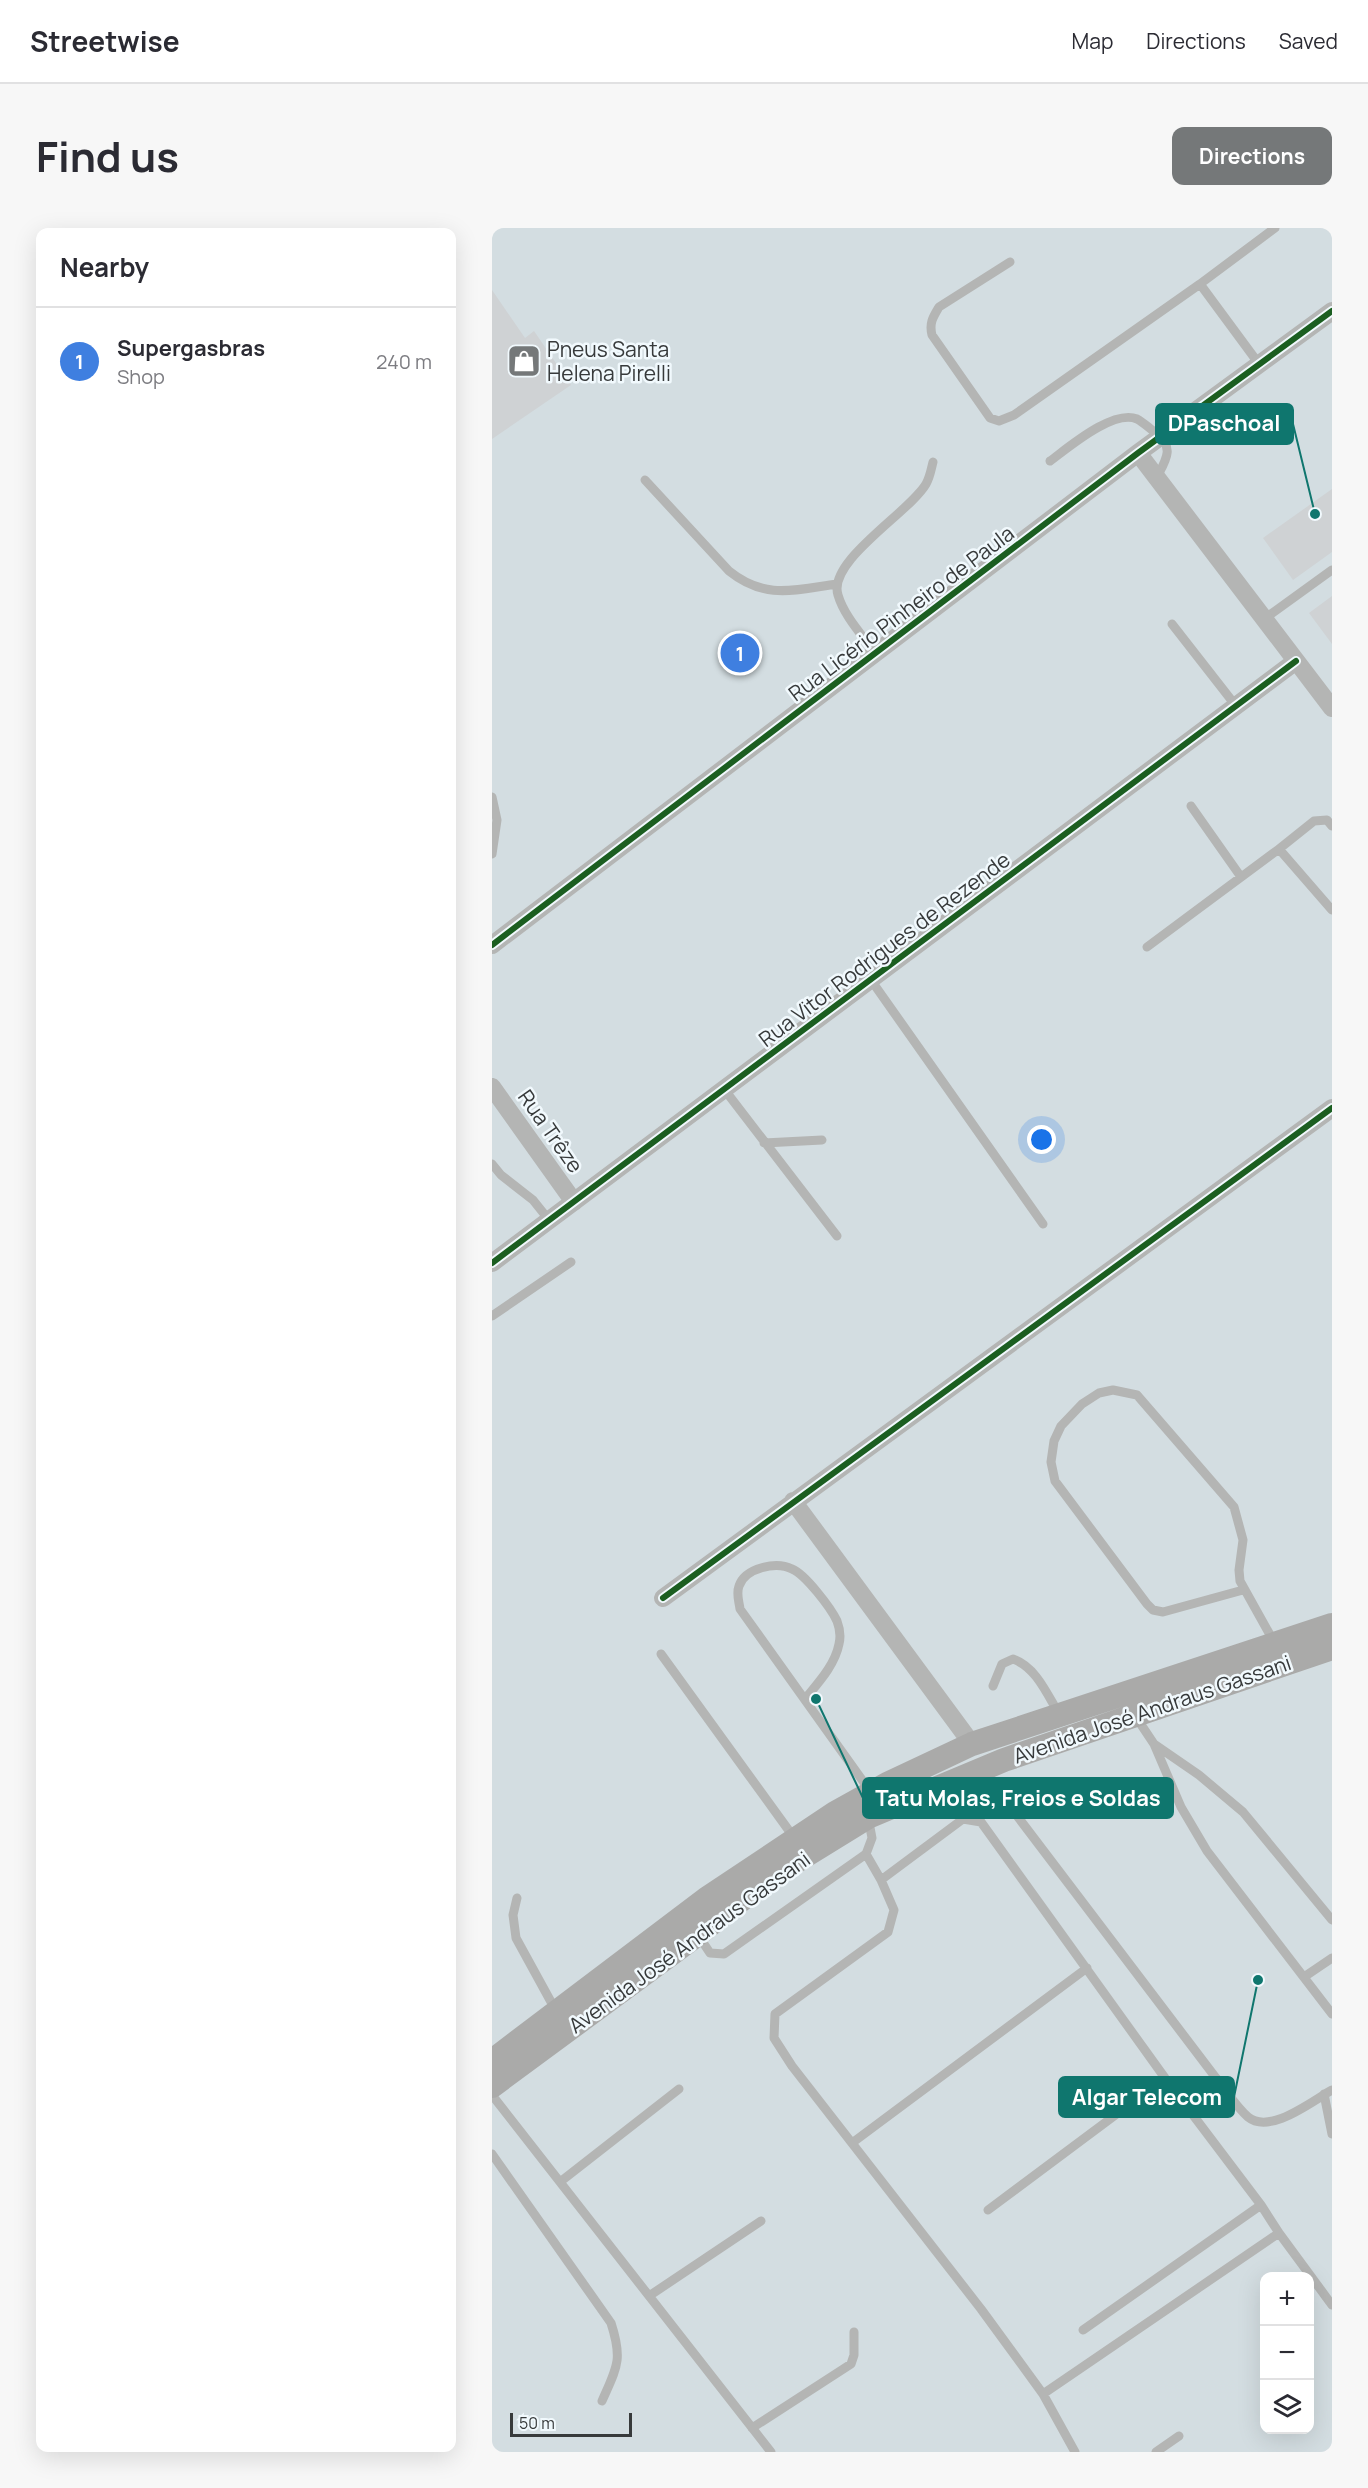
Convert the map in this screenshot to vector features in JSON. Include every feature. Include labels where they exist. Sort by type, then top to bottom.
[{"type":"main road","name":"Avenida José Andraus Gassani","points":[[492,2086],[795,1839],[835,1813],[972,1744],[1332,1625]]},
{"type":"main road","name":"Avenida José Andraus Gassani","points":[[492,2061],[557,2013],[692,1924],[868,1816],[981,1770],[1332,1648]]},
{"type":"main road","points":[[1143,1687],[1144,1712]]},
{"type":"street","name":"Rua Licério Pinheiro de Paula","points":[[492,945],[1138,453],[1332,311]]},
{"type":"street","points":[[1138,453],[1332,708]]},
{"type":"street","name":"Rua Vitor Rodrigues de Rezende","points":[[492,1263],[1296,661]]},
{"type":"street","name":"Rua Trêze","points":[[492,1086],[574,1202]]},
{"type":"street","points":[[663,1598],[1332,1108]]},
{"type":"street","points":[[793,1501],[972,1744]]},
{"type":"lane","points":[[1010,262],[939,307],[930,327],[932,335],[990,418],[999,421],[1014,415],[1200,284],[1275,228]]},
{"type":"lane","points":[[1200,284],[1259,364]]},
{"type":"lane","points":[[1050,461],[1100,426],[1125,418],[1136,419],[1161,436],[1167,445],[1169,455],[1157,477]]},
{"type":"lane","points":[[875,653],[843,607],[837,595],[837,584],[848,563],[925,486],[933,462]]},
{"type":"lane","points":[[645,480],[729,571],[744,583],[759,589],[783,591],[837,584]]},
{"type":"lane","points":[[1264,619],[1332,570]]},
{"type":"lane","points":[[1172,624],[1236,706]]},
{"type":"lane","points":[[492,797],[496,820],[492,854]]},
{"type":"lane","points":[[1191,806],[1241,877]]},
{"type":"lane","points":[[1147,947],[1314,821],[1327,820],[1332,826]]},
{"type":"lane","points":[[1279,849],[1332,911]]},
{"type":"lane","points":[[870,980],[1043,1224]]},
{"type":"lane","points":[[724,1089],[837,1236]]},
{"type":"lane","points":[[764,1143],[822,1140]]},
{"type":"lane","points":[[492,1164],[501,1175],[533,1200],[549,1220]]},
{"type":"lane","points":[[492,1316],[572,1262]]},
{"type":"lane","points":[[1244,1590],[1163,1612],[1154,1610],[1147,1604],[1055,1481],[1051,1462],[1054,1441],[1061,1426],[1082,1404],[1099,1393],[1113,1390],[1137,1395],[1227,1498],[1234,1507],[1244,1540],[1239,1570],[1244,1590],[1275,1644]]},
{"type":"lane","points":[[805,1699],[828,1669],[839,1646],[840,1632],[836,1619],[805,1578],[791,1568],[777,1566],[759,1569],[748,1574],[739,1585],[737,1597],[740,1609],[872,1793]]},
{"type":"lane","points":[[661,1654],[795,1839]]},
{"type":"lane","points":[[993,1686],[1002,1664],[1013,1659],[1021,1662],[1035,1675],[1060,1716]]},
{"type":"lane","points":[[1144,1712],[1154,1743],[1178,1799],[1207,1851],[1332,2014]]},
{"type":"lane","points":[[1154,1743],[1199,1775],[1244,1812],[1332,1920]]},
{"type":"lane","points":[[981,1770],[1216,2078],[1249,2117],[1258,2122],[1282,2120],[1328,2092],[1332,2134]]},
{"type":"lane","points":[[692,1924],[710,1953],[724,1953],[866,1854],[872,1838],[868,1816]]},
{"type":"lane","points":[[881,1880],[963,1819],[981,1822],[1332,2305]]},
{"type":"lane","points":[[866,1854],[894,1910],[888,1932],[776,2014],[774,2038],[792,2066],[981,2309],[1042,2394],[1076,2452]]},
{"type":"lane","points":[[517,1898],[513,1915],[516,1938],[557,2013]]},
{"type":"lane","points":[[1304,1977],[1332,1958]]},
{"type":"lane","points":[[852,2143],[1086,1968]]},
{"type":"lane","points":[[988,2211],[1165,2078]]},
{"type":"lane","points":[[560,2182],[679,2089]]},
{"type":"lane","points":[[492,2095],[771,2452]]},
{"type":"lane","points":[[492,2154],[611,2323],[617,2343],[619,2363],[602,2401]]},
{"type":"lane","points":[[1083,2330],[1261,2205]]},
{"type":"lane","points":[[649,2296],[761,2221]]},
{"type":"lane","points":[[1042,2394],[1279,2233]]},
{"type":"lane","points":[[752,2428],[851,2364],[854,2355],[854,2332]]},
{"type":"lane","points":[[1156,2452],[1179,2436]]},
{"type":"shaded area","points":[[492,228],[1332,228],[1332,2452],[492,2452]]},
{"type":"building","name":"Pneus Santa Helena Pirelli","points":[[492,290],[525,338],[534,331],[571,385],[492,439]]},
{"type":"building","points":[[1332,489],[1332,552],[1293,580],[1263,538]]},
{"type":"building","points":[[1332,596],[1332,644],[1309,613]]},
{"type":"cycle path","points":[[492,945],[1138,453],[1332,311]]},
{"type":"cycle path","points":[[492,1263],[1296,661]]},
{"type":"cycle path","points":[[663,1598],[1332,1108]]},
{"type":"place","name":"Pneus Santa Helena Pirelli","points":[[524,361]]},
{"type":"place","name":"DPaschoal","points":[[1315,514]]},
{"type":"place","name":"Supergasbras","points":[[740,653]]},
{"type":"place","name":"Tatu Molas, Freios e Soldas","points":[[816,1699]]},
{"type":"place","name":"Algar Telecom","points":[[1258,1980]]}]
